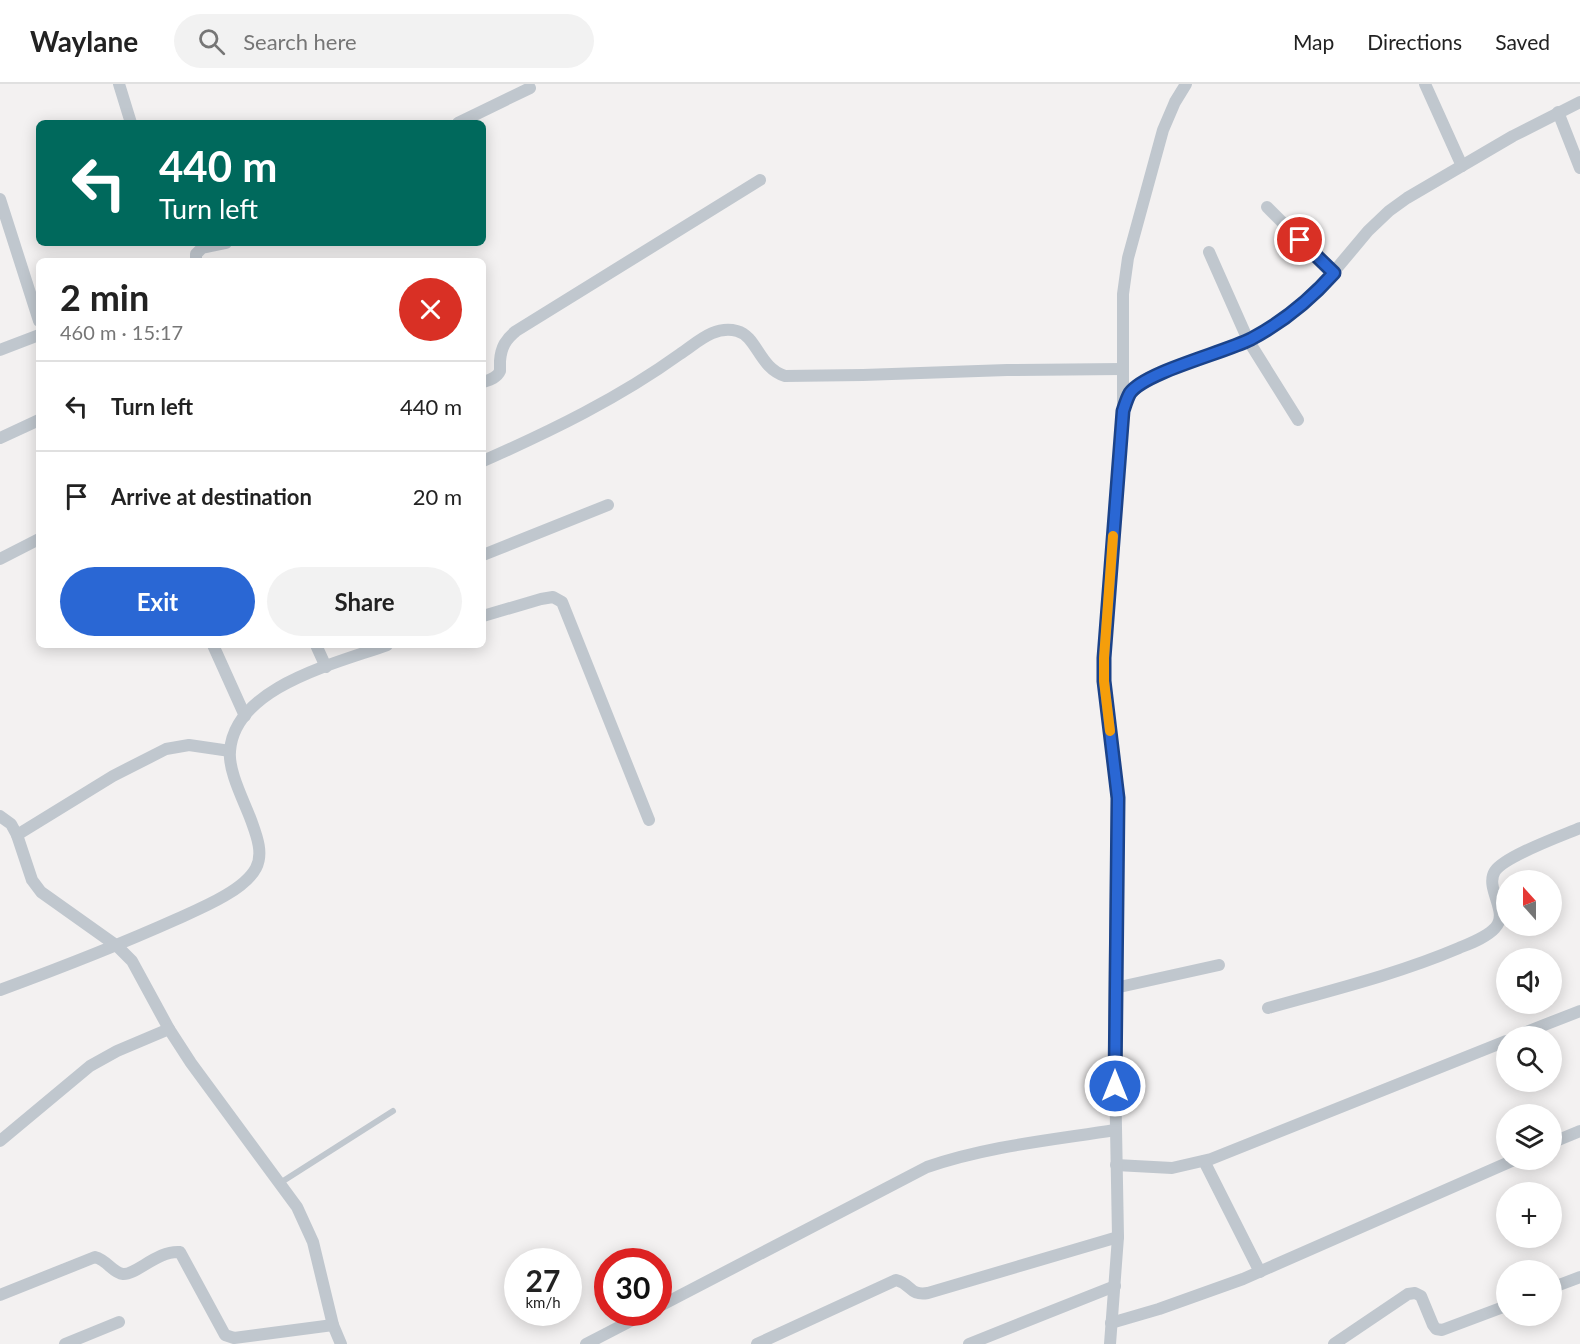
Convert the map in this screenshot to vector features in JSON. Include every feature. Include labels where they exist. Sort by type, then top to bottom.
[{"type":"street","points":[[118,84],[130,120]]},
{"type":"street","points":[[1110,1344],[1118,1237],[1115,988],[1118,798],[1104,658],[1123,411],[1124,294],[1128,258],[1163,130],[1185,84]]},
{"type":"street","points":[[1425,84],[1461,166]]},
{"type":"street","points":[[464,120],[530,88]]},
{"type":"street","points":[[1123,411],[1130,394],[1148,378],[1248,340],[1273,327],[1293,312],[1316,293],[1368,231],[1389,211],[1461,166],[1580,102]]},
{"type":"street","points":[[1558,112],[1580,168]]},
{"type":"street","points":[[486,381],[496,376],[500,371],[503,345],[516,331],[760,180]]},
{"type":"street","points":[[0,199],[36,312]]},
{"type":"street","points":[[1267,207],[1334,273]]},
{"type":"street","points":[[196,258],[196,254],[202,248],[212,246]]},
{"type":"street","points":[[1209,252],[1248,340],[1298,420]]},
{"type":"street","points":[[486,460],[544,434],[617,395],[659,369],[702,337],[727,329],[740,331],[750,339],[767,366],[775,373],[785,376],[1122,369]]},
{"type":"street","points":[[0,350],[36,336]]},
{"type":"street","points":[[0,438],[36,421]]},
{"type":"street","points":[[486,554],[608,505]]},
{"type":"street","points":[[0,560],[36,541]]},
{"type":"street","points":[[486,615],[541,599],[553,597],[562,602],[649,820]]},
{"type":"street","points":[[214,648],[244,716]]},
{"type":"street","points":[[317,648],[326,667]]},
{"type":"street","points":[[0,990],[117,946],[222,898],[241,884],[256,868],[259,852],[256,836],[231,765],[230,751],[235,731],[244,716],[265,695],[287,682],[379,648]]},
{"type":"street","points":[[17,835],[113,776],[166,749],[189,745],[230,751]]},
{"type":"street","points":[[0,816],[11,824],[17,835],[32,880],[41,892],[117,946],[132,961],[169,1029],[191,1063],[297,1207],[313,1242],[333,1325],[341,1344]]},
{"type":"street","points":[[1268,1008],[1414,965],[1474,941],[1496,927],[1500,919],[1492,883],[1496,869],[1513,857],[1580,828]]},
{"type":"street","points":[[1115,988],[1219,965]]},
{"type":"street","points":[[1542,1026],[1580,1011]]},
{"type":"street","points":[[0,1141],[90,1066],[117,1051],[169,1029]]},
{"type":"street","points":[[1116,1165],[1172,1168],[1204,1161],[1496,1045]]},
{"type":"street","points":[[672,1300],[927,1167],[992,1149],[1115,1130]]},
{"type":"street","points":[[1562,1138],[1580,1131]]},
{"type":"street","points":[[1204,1161],[1260,1272]]},
{"type":"street","points":[[1111,1323],[1159,1309],[1260,1272],[1382,1216],[1496,1168]]},
{"type":"street","points":[[757,1344],[896,1280],[903,1282],[913,1292],[928,1293],[1118,1237]]},
{"type":"street","points":[[0,1294],[95,1257],[103,1259],[114,1270],[122,1274],[162,1254],[180,1251],[225,1335],[234,1338],[333,1325]]},
{"type":"street","points":[[1562,1284],[1580,1277]]},
{"type":"street","points":[[969,1344],[1115,1286]]},
{"type":"street","points":[[1334,1344],[1408,1294],[1415,1293],[1421,1296],[1436,1329],[1442,1330],[1496,1310]]},
{"type":"street","points":[[65,1344],[119,1322]]},
{"type":"street","points":[[592,1343],[623,1326]]},
{"type":"lane","points":[[280,1184],[393,1112]]},
{"type":"slow traffic","points":[[1110,731],[1104,681],[1104,658],[1113,536]]},
{"type":"route","points":[[1115,1086],[1118,798],[1104,681],[1104,658],[1123,411],[1130,394],[1148,378],[1248,340],[1273,327],[1316,293],[1334,273],[1300,240]]}]
